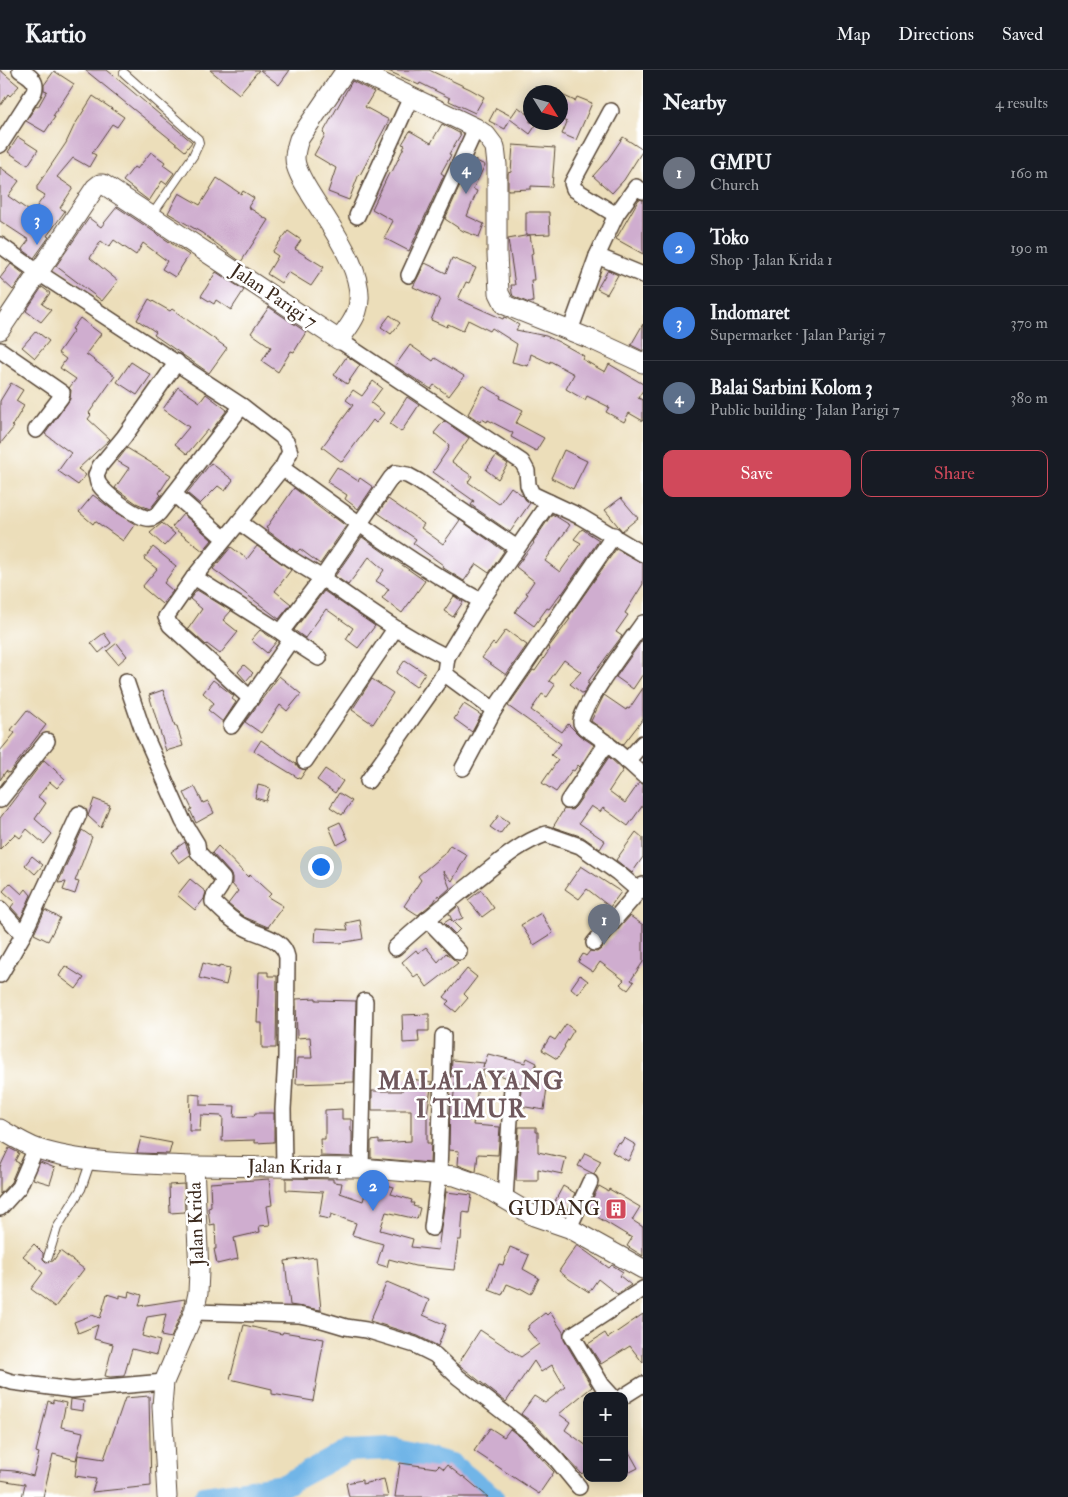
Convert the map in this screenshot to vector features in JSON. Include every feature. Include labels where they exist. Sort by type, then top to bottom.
[{"type":"street","points":[[0,145],[36,86],[33,79],[20,70]]},
{"type":"street","points":[[346,70],[299,139],[294,160],[302,180],[356,273],[360,291],[358,310],[339,340],[522,462],[527,472],[529,490],[532,494],[581,517],[643,554]]},
{"type":"street","points":[[355,70],[476,128],[486,134],[495,147],[497,165],[499,293],[507,306],[593,340],[643,363]]},
{"type":"street","points":[[357,216],[411,97]]},
{"type":"street","points":[[610,111],[572,183],[574,189],[616,214]]},
{"type":"street","points":[[409,275],[476,128]]},
{"type":"street","name":"Jalan Parigi 7","points":[[0,330],[95,188],[100,184],[108,186],[339,340]]},
{"type":"street","points":[[570,331],[597,256],[616,214],[641,185]]},
{"type":"street","points":[[0,245],[39,273],[242,406],[281,436],[287,443],[290,452],[282,468],[226,540],[194,576],[166,615],[167,621],[250,699]]},
{"type":"street","points":[[597,256],[643,276]]},
{"type":"street","points":[[0,350],[62,392],[62,397],[36,430]]},
{"type":"street","points":[[177,362],[124,437],[100,466],[96,475],[98,483],[110,496],[143,517],[152,518],[159,513],[242,406]]},
{"type":"street","points":[[282,468],[442,580],[481,601]]},
{"type":"street","points":[[231,726],[250,699],[322,578],[396,473],[401,473],[418,481],[517,548]]},
{"type":"street","points":[[174,494],[226,540]]},
{"type":"street","points":[[368,780],[446,664],[481,601],[549,502]]},
{"type":"street","points":[[239,522],[446,664],[449,677],[494,710]]},
{"type":"street","points":[[463,768],[494,710],[614,535]]},
{"type":"street","points":[[194,576],[319,658]]},
{"type":"street","points":[[643,623],[590,701],[581,718],[581,723],[584,727],[643,775]]},
{"type":"street","points":[[304,761],[395,629]]},
{"type":"street","points":[[126,681],[143,731],[183,821],[197,844],[198,852],[222,879],[222,886],[213,897],[213,902],[244,928],[279,942],[286,950],[286,1057],[283,1109],[284,1166]]},
{"type":"street","points":[[0,800],[46,741]]},
{"type":"street","points":[[627,761],[643,743]]},
{"type":"street","points":[[568,801],[607,744]]},
{"type":"street","points":[[0,975],[23,935],[79,814]]},
{"type":"street","points":[[395,948],[428,918],[514,850],[529,840],[546,834],[580,846],[618,874],[641,888],[594,943]]},
{"type":"street","points":[[0,909],[23,935]]},
{"type":"street","points":[[428,918],[459,952]]},
{"type":"street","points":[[360,1168],[365,1001]]},
{"type":"street","points":[[432,1228],[439,1175],[443,1036]]},
{"type":"street","points":[[505,1199],[512,1087]]},
{"type":"street","name":"Jalan Krida","points":[[0,1129],[36,1148],[62,1155],[92,1160],[194,1166],[198,1271],[197,1300],[194,1312],[164,1382],[162,1406],[167,1497]]},
{"type":"street","points":[[0,1208],[19,1187],[36,1148]]},
{"type":"street","name":"Jalan Krida 1","points":[[194,1166],[360,1168],[455,1176],[481,1185],[534,1216],[569,1228],[643,1268]]},
{"type":"street","points":[[569,1228],[590,1182]]},
{"type":"street","points":[[609,1392],[572,1335],[643,1289]]},
{"type":"street","points":[[194,1312],[299,1315],[366,1330],[415,1345],[435,1355],[458,1377],[529,1432],[556,1459],[579,1487]]},
{"type":"street","points":[[0,1378],[12,1382],[72,1390],[164,1382]]},
{"type":"street","points":[[628,1393],[643,1384]]},
{"type":"lane","points":[[124,73],[198,139],[199,143],[193,156],[152,215]]},
{"type":"lane","points":[[48,1257],[57,1228],[81,1189],[92,1160]]},
{"type":"building","points":[[0,70],[19,86],[10,96],[8,94],[0,106]]},
{"type":"building","points":[[85,70],[107,70],[192,142],[185,151]]},
{"type":"building","points":[[210,70],[259,70],[239,94]]},
{"type":"building","points":[[260,70],[290,70],[279,85]]},
{"type":"building","points":[[386,70],[429,70],[484,97],[475,113],[449,101],[450,98],[420,83],[419,85]]},
{"type":"building","points":[[54,71],[74,84],[45,132],[26,121],[36,106],[38,107],[47,91],[44,90],[44,85]]},
{"type":"building","points":[[352,81],[374,92],[365,107],[389,120],[359,174],[349,200],[328,192],[336,168],[314,155],[325,135],[323,133]]},
{"type":"building","points":[[93,96],[124,117],[117,127],[112,124],[92,153],[96,155],[89,167],[73,158],[57,177],[73,188],[60,208],[65,211],[34,258],[22,249],[29,240],[0,221],[0,167],[19,181],[8,196],[32,213],[45,195],[37,190],[37,186],[66,143],[74,126]]},
{"type":"building","points":[[577,97],[592,103],[576,140],[562,134],[564,130],[568,130],[568,98],[575,101]]},
{"type":"building","points":[[518,107],[523,111],[523,129],[510,119],[505,129],[489,121],[496,108],[511,117]]},
{"type":"building","points":[[442,124],[461,134],[449,154],[451,155],[441,173],[444,175],[409,251],[384,238],[393,221],[372,209],[390,171],[392,172],[405,145],[402,144],[410,131],[431,143]]},
{"type":"building","points":[[525,130],[533,130],[530,134]]},
{"type":"building","points":[[18,137],[38,150],[28,165],[8,152]]},
{"type":"building","points":[[623,137],[643,150],[624,180],[612,193],[593,176],[608,159]]},
{"type":"building","points":[[513,145],[555,148],[552,187],[531,186],[531,189],[508,190],[508,173],[511,172]]},
{"type":"building","points":[[151,152],[165,162],[163,165],[174,173],[166,184],[162,181],[149,201],[123,181],[134,167],[137,169]]},
{"type":"building","points":[[472,159],[485,165],[473,189],[477,191],[467,216],[484,224],[479,237],[463,231],[445,219]]},
{"type":"building","points":[[217,178],[241,194],[243,191],[254,198],[248,207],[268,220],[241,262],[202,233],[168,213],[179,193],[200,205]]},
{"type":"building","points":[[639,199],[643,200],[643,254],[616,239]]},
{"type":"building","points":[[117,207],[189,255],[175,277],[162,269],[167,261],[143,243],[136,255],[114,240],[109,247],[101,241],[90,258],[118,281],[102,301],[56,266],[89,218],[101,227]]},
{"type":"building","points":[[526,212],[549,212],[550,234],[526,235]]},
{"type":"building","points":[[288,231],[301,240],[295,249],[324,267],[311,286],[288,272],[281,283],[267,274],[278,256],[272,252]]},
{"type":"building","points":[[530,235],[534,280],[531,280],[533,302],[529,303],[513,296],[512,293],[511,285],[515,285],[508,239]]},
{"type":"building","points":[[452,258],[476,268],[469,283],[466,282],[458,299],[503,319],[504,317],[509,319],[519,325],[516,330],[546,336],[559,342],[584,356],[582,359],[605,372],[609,364],[643,384],[643,390],[638,398],[643,400],[643,421],[629,413],[624,422],[606,412],[609,407],[587,396],[585,400],[566,389],[574,374],[550,361],[550,363],[531,354],[528,366],[512,362],[517,344],[492,328],[490,331],[468,320],[463,331],[448,324],[447,327],[431,320],[440,299],[413,287],[425,263],[446,273]]},
{"type":"building","points":[[11,264],[24,274],[13,290],[0,278]]},
{"type":"building","points":[[608,270],[618,275],[607,294],[597,289]]},
{"type":"building","points":[[216,272],[244,290],[231,310],[216,300],[214,304],[201,296]]},
{"type":"building","points":[[42,287],[50,293],[42,304],[51,310],[41,322],[26,311]]},
{"type":"building","points":[[149,299],[170,311],[172,309],[227,348],[209,373],[154,335],[156,332],[137,320]]},
{"type":"building","points":[[269,307],[306,332],[294,352],[291,351],[278,372],[262,361],[271,347],[251,333]]},
{"type":"building","points":[[390,315],[400,323],[391,334],[381,327]]},
{"type":"building","points":[[80,318],[101,334],[86,354],[115,376],[89,413],[91,415],[88,419],[110,439],[78,469],[86,475],[78,485],[58,471],[71,453],[45,434],[70,399],[71,390],[69,388],[76,379],[60,368],[66,359],[58,353]]},
{"type":"building","points":[[643,324],[643,351],[631,345]]},
{"type":"building","points":[[36,331],[49,341],[35,358],[22,347]]},
{"type":"building","points":[[410,345],[433,361],[435,358],[464,376],[449,396],[434,385],[431,389],[395,366]]},
{"type":"building","points":[[347,356],[360,365],[347,384],[334,375]]},
{"type":"building","points":[[131,362],[151,375],[137,395],[117,382]]},
{"type":"building","points":[[373,381],[382,388],[371,403],[384,413],[376,423],[373,420],[342,462],[322,447],[353,405],[346,400],[353,390],[362,396]]},
{"type":"building","points":[[11,383],[23,390],[16,401],[24,406],[12,426],[14,427],[0,444],[0,401]]},
{"type":"building","points":[[483,386],[501,396],[500,398],[523,410],[516,423],[544,438],[536,451],[511,437],[513,433],[488,420],[487,422],[482,419],[480,422],[468,414]]},
{"type":"building","points":[[178,387],[200,402],[206,394],[227,410],[210,432],[207,430],[187,454],[175,444],[189,427],[163,409]]},
{"type":"building","points":[[407,397],[419,405],[401,432],[390,424]]},
{"type":"building","points":[[444,421],[469,438],[452,462],[472,476],[468,482],[499,504],[511,487],[530,503],[510,532],[471,505],[474,501],[433,472],[449,448],[449,445],[434,433]]},
{"type":"building","points":[[127,448],[171,475],[159,493],[161,495],[150,509],[136,503],[115,488],[129,468],[117,461]]},
{"type":"building","points":[[564,450],[587,461],[573,489],[551,478]]},
{"type":"building","points":[[496,456],[508,464],[498,479],[486,470]]},
{"type":"building","points":[[211,463],[233,480],[225,491],[218,486],[200,504],[187,493]]},
{"type":"building","points":[[337,467],[358,481],[360,478],[373,487],[358,509],[345,499],[347,495],[327,482]]},
{"type":"building","points":[[294,488],[346,526],[320,564],[300,549],[297,552],[266,528]]},
{"type":"building","points":[[93,495],[135,524],[123,541],[95,521],[93,524],[79,512]]},
{"type":"building","points":[[621,498],[638,518],[622,531],[605,510]]},
{"type":"building","points":[[388,499],[424,524],[421,528],[443,544],[460,520],[504,551],[489,573],[476,564],[464,581],[442,567],[443,565],[413,543],[416,539],[378,513]]},
{"type":"building","points":[[183,514],[212,540],[203,551],[172,527]]},
{"type":"building","points":[[552,514],[570,525],[545,561],[560,572],[581,543],[574,539],[582,529],[599,540],[562,594],[549,609],[547,608],[534,626],[515,612],[528,594],[526,593],[534,581],[516,567]]},
{"type":"building","points":[[162,523],[175,534],[164,546],[150,533]]},
{"type":"building","points":[[362,537],[425,581],[402,613],[382,598],[389,589],[376,581],[384,570],[369,557],[348,585],[335,576]]},
{"type":"building","points":[[257,546],[291,570],[275,591],[291,604],[279,619],[213,569],[231,547],[247,559]]},
{"type":"building","points":[[153,547],[176,566],[164,583],[173,591],[162,604],[142,587],[157,569],[144,559]]},
{"type":"building","points":[[616,549],[643,563],[643,584],[625,613],[628,615],[616,632],[622,636],[587,683],[589,684],[583,694],[570,684],[581,672],[564,660],[549,681],[555,685],[547,697],[542,694],[531,710],[562,732],[568,724],[579,735],[594,745],[580,767],[578,765],[574,771],[572,770],[556,792],[542,783],[558,760],[551,755],[561,744],[508,706],[533,670],[535,671],[550,649],[548,648],[570,619],[568,618]]},
{"type":"building","points":[[197,590],[231,611],[223,620],[238,632],[220,654],[206,645],[188,629],[202,609],[190,599]]},
{"type":"building","points":[[324,591],[375,626],[358,648],[346,639],[353,628],[326,609],[305,638],[294,630]]},
{"type":"building","points":[[454,596],[463,602],[453,617],[444,611]]},
{"type":"building","points":[[260,630],[277,641],[267,653],[251,640]]},
{"type":"building","points":[[506,630],[527,645],[506,675],[482,658]]},
{"type":"building","points":[[104,633],[111,643],[99,653],[91,643]]},
{"type":"building","points":[[643,639],[643,674],[633,689],[616,677]]},
{"type":"building","points":[[117,643],[127,656],[118,664],[107,651]]},
{"type":"building","points":[[405,660],[425,673],[416,687],[396,673]]},
{"type":"building","points":[[244,665],[253,673],[246,681],[238,672]]},
{"type":"building","points":[[279,676],[301,694],[287,711],[280,705],[261,733],[245,722]]},
{"type":"building","points":[[372,679],[393,693],[373,724],[352,710]]},
{"type":"building","points":[[213,680],[234,696],[232,699],[236,702],[223,722],[208,710],[214,703],[203,693]]},
{"type":"building","points":[[643,688],[643,719],[623,745],[591,721],[604,695],[626,710],[627,708],[629,709]]},
{"type":"building","points":[[163,690],[183,746],[166,751],[149,695]]},
{"type":"building","points":[[464,704],[481,715],[472,732],[454,719]]},
{"type":"building","points":[[27,710],[46,725],[9,773],[6,771],[0,780],[0,751],[15,733],[11,730]]},
{"type":"building","points":[[261,740],[299,768],[306,770],[300,779],[254,751]]},
{"type":"building","points":[[609,757],[623,770],[609,791],[625,803],[639,783],[643,784],[643,805],[628,826],[603,808],[600,812],[591,806],[579,823],[605,841],[600,849],[583,837],[553,827],[564,809],[572,810],[576,806]]},
{"type":"building","points":[[44,760],[65,779],[57,788],[50,782],[38,797],[46,803],[35,819],[52,834],[44,844],[27,829],[20,838],[15,834],[0,849],[0,818]]},
{"type":"building","points":[[325,769],[343,781],[335,793],[317,780]]},
{"type":"building","points":[[258,785],[270,788],[266,801],[255,798]]},
{"type":"building","points":[[195,787],[203,803],[208,801],[214,813],[196,823],[184,793]]},
{"type":"building","points":[[339,793],[352,801],[342,815],[330,807]]},
{"type":"building","points":[[94,799],[110,805],[101,828],[88,816]]},
{"type":"building","points":[[499,815],[509,822],[500,834],[490,827]]},
{"type":"building","points":[[340,822],[348,839],[337,845],[329,827]]},
{"type":"building","points":[[82,830],[92,837],[75,881],[79,882],[75,894],[63,890],[66,882],[58,883]]},
{"type":"building","points":[[636,832],[643,838],[643,857],[632,873],[616,860]]},
{"type":"building","points":[[185,842],[190,855],[179,863],[171,852]]},
{"type":"building","points":[[450,845],[467,855],[452,881],[443,871],[450,888],[440,897],[438,895],[434,902],[418,915],[404,906],[421,880],[418,876],[444,854]]},
{"type":"building","points":[[218,846],[248,877],[250,875],[271,894],[268,897],[283,906],[268,927],[244,917],[228,904],[238,891],[232,884],[230,873],[212,853]]},
{"type":"building","points":[[32,856],[43,865],[35,874],[25,865]]},
{"type":"building","points":[[581,866],[621,892],[610,907],[587,889],[579,899],[565,889]]},
{"type":"building","points":[[190,879],[206,892],[204,899],[195,910],[177,895]]},
{"type":"building","points":[[10,883],[22,894],[26,889],[31,895],[21,918],[11,907],[15,902],[3,891]]},
{"type":"building","points":[[481,890],[494,908],[482,917],[468,900]]},
{"type":"building","points":[[458,906],[463,918],[453,922],[449,914]]},
{"type":"building","points":[[45,910],[60,918],[48,941],[34,934]]},
{"type":"building","points":[[541,913],[553,933],[534,945],[521,925]]},
{"type":"building","points":[[630,916],[643,925],[643,962],[631,980],[634,982],[628,990],[620,984],[624,980],[600,962],[593,972],[578,962],[583,954],[586,956],[590,951],[597,952],[601,949]]},
{"type":"building","points":[[450,919],[460,929],[455,934],[444,923]]},
{"type":"building","points":[[360,920],[363,939],[340,943],[315,942],[316,928],[348,930],[346,923]]},
{"type":"building","points":[[426,947],[438,962],[446,953],[458,963],[427,987],[418,974],[414,977],[402,962],[416,950],[418,953]]},
{"type":"building","points":[[203,963],[219,968],[219,966],[230,968],[226,985],[199,978]]},
{"type":"building","points":[[65,966],[84,978],[76,989],[59,976]]},
{"type":"building","points":[[467,969],[477,977],[464,994],[468,998],[456,1012],[446,1004],[449,1001],[444,997]]},
{"type":"building","points":[[259,972],[268,972],[268,976],[277,976],[276,1048],[262,1048],[262,1023],[257,1023]]},
{"type":"building","points":[[580,975],[588,981],[578,994],[571,988]]},
{"type":"building","points":[[316,998],[316,1000],[356,1001],[354,1082],[296,1084],[297,1058],[312,1058],[310,1037],[297,1038],[296,999]]},
{"type":"building","points":[[429,1014],[429,1031],[418,1031],[419,1042],[403,1043],[402,1015]]},
{"type":"building","points":[[566,1024],[574,1030],[557,1059],[542,1050],[550,1037],[555,1040]]},
{"type":"building","points":[[488,1054],[525,1063],[527,1058],[537,1063],[530,1077],[548,1080],[544,1110],[520,1106],[521,1087],[518,1080],[483,1070],[482,1085],[478,1085],[473,1125],[500,1127],[498,1155],[478,1154],[476,1172],[458,1165],[459,1151],[449,1150],[450,1101],[453,1101],[456,1077],[451,1076],[452,1060],[484,1063],[483,1067]]},
{"type":"building","points":[[404,1078],[432,1082],[427,1114],[427,1143],[431,1143],[430,1163],[371,1158],[371,1141],[379,1140],[379,1143],[411,1141],[411,1110],[372,1110],[372,1091],[402,1091]]},
{"type":"building","points":[[190,1094],[200,1095],[200,1105],[235,1106],[234,1117],[254,1116],[255,1113],[274,1113],[274,1142],[255,1143],[255,1140],[222,1141],[223,1117],[221,1116],[201,1115],[200,1131],[189,1131]]},
{"type":"building","points":[[342,1109],[342,1119],[351,1119],[352,1157],[321,1156],[320,1139],[325,1139],[325,1110]]},
{"type":"building","points":[[519,1127],[536,1127],[536,1132],[538,1132],[538,1152],[566,1158],[562,1174],[538,1169],[538,1181],[516,1181]]},
{"type":"building","points":[[141,1137],[172,1143],[169,1154],[137,1153]]},
{"type":"building","points":[[624,1138],[636,1145],[628,1161],[612,1152],[618,1142],[621,1143]]},
{"type":"building","points":[[9,1148],[19,1153],[15,1161],[19,1163],[11,1182],[0,1194],[0,1167]]},
{"type":"building","points":[[585,1153],[601,1161],[594,1174],[578,1166]]},
{"type":"building","points":[[40,1162],[55,1168],[50,1184],[33,1179]]},
{"type":"building","points":[[286,1178],[333,1179],[333,1182],[342,1183],[340,1193],[363,1201],[369,1180],[394,1187],[391,1194],[412,1200],[413,1206],[420,1208],[417,1219],[386,1212],[380,1230],[413,1239],[411,1247],[438,1250],[446,1192],[472,1195],[469,1213],[463,1212],[461,1240],[458,1240],[454,1270],[415,1266],[389,1259],[387,1267],[377,1264],[383,1244],[352,1235],[356,1223],[331,1214],[330,1219],[319,1217],[323,1192],[286,1190]]},
{"type":"building","points":[[269,1179],[272,1205],[267,1206],[270,1225],[259,1226],[260,1232],[234,1238],[238,1259],[217,1264],[214,1249],[216,1249],[215,1224],[210,1225],[208,1208],[211,1207],[210,1183]]},
{"type":"building","points":[[184,1184],[185,1212],[170,1213],[169,1185]]},
{"type":"building","points":[[563,1186],[575,1193],[567,1210],[554,1203]]},
{"type":"building","name":"GUDANG","points":[[599,1186],[608,1191],[609,1189],[640,1207],[632,1220],[643,1227],[643,1256],[627,1246],[632,1238],[594,1215],[596,1211],[589,1206]]},
{"type":"building","points":[[34,1244],[43,1253],[43,1259],[46,1262],[53,1261],[60,1251],[84,1269],[55,1307],[31,1289],[43,1273],[23,1256]]},
{"type":"building","points":[[577,1245],[609,1268],[612,1265],[623,1272],[620,1276],[631,1285],[617,1294],[598,1279],[589,1292],[569,1279],[559,1271]]},
{"type":"building","points":[[510,1247],[529,1255],[523,1269],[539,1278],[531,1294],[507,1284],[502,1295],[489,1290],[499,1264],[503,1265]]},
{"type":"building","points":[[316,1257],[321,1310],[290,1305],[285,1261]]},
{"type":"building","points":[[387,1282],[429,1300],[423,1315],[446,1325],[438,1346],[418,1336],[370,1321]]},
{"type":"building","points":[[129,1291],[142,1295],[139,1306],[185,1299],[183,1309],[171,1338],[161,1336],[166,1314],[147,1317],[142,1336],[160,1341],[156,1355],[132,1349],[124,1376],[105,1376],[113,1344],[94,1339],[98,1325],[78,1333],[74,1322],[92,1315],[100,1318],[107,1294],[120,1298],[120,1295],[128,1297]]},
{"type":"building","points":[[550,1312],[563,1332],[564,1340],[592,1387],[583,1392],[583,1394],[559,1414],[570,1422],[565,1430],[583,1443],[582,1474],[536,1425],[521,1414],[534,1396],[545,1403],[565,1387],[552,1365],[541,1372],[534,1361],[506,1402],[458,1364],[480,1330],[521,1357],[539,1344],[527,1329],[529,1328],[528,1326],[545,1313],[547,1315]]},
{"type":"building","points":[[643,1314],[643,1363],[630,1346],[601,1364],[588,1344],[605,1333],[608,1338]]},
{"type":"building","points":[[244,1325],[282,1334],[283,1332],[324,1339],[313,1401],[272,1394],[272,1389],[230,1379]]},
{"type":"building","points":[[149,1396],[151,1486],[92,1492],[96,1479],[75,1476],[78,1455],[104,1459],[125,1398]]},
{"type":"building","points":[[71,1399],[84,1401],[83,1411],[70,1409]]},
{"type":"building","points":[[53,1400],[66,1403],[61,1427],[83,1432],[76,1460],[53,1454],[43,1497],[22,1497],[25,1484],[0,1480],[0,1470],[15,1471],[33,1476],[39,1453],[36,1452],[48,1401],[53,1403]]},
{"type":"building","points":[[490,1428],[504,1437],[510,1429],[523,1439],[554,1472],[539,1494],[474,1451]]},
{"type":"building","points":[[628,1450],[638,1468],[628,1473]]},
{"type":"building","points":[[400,1463],[436,1468],[439,1465],[444,1469],[447,1465],[488,1497],[395,1497]]},
{"type":"building","points":[[384,1479],[388,1497],[349,1497],[346,1483],[362,1480],[362,1484]]},
{"type":"waterway","points":[[204,1497],[284,1485],[347,1451],[392,1449],[451,1464],[493,1497]]},
{"type":"place","name":"Balai Sarbini Kolom 3","points":[[466,194]]},
{"type":"place","name":"Indomaret","points":[[37,245]]},
{"type":"place","name":"GMPU","points":[[604,945]]},
{"type":"place","name":"GUDANG","points":[[616,1209]]},
{"type":"place","name":"Toko","points":[[373,1211]]},
{"type":"district","name":"MALALAYANG I TIMUR","points":[[471,1095]]}]
